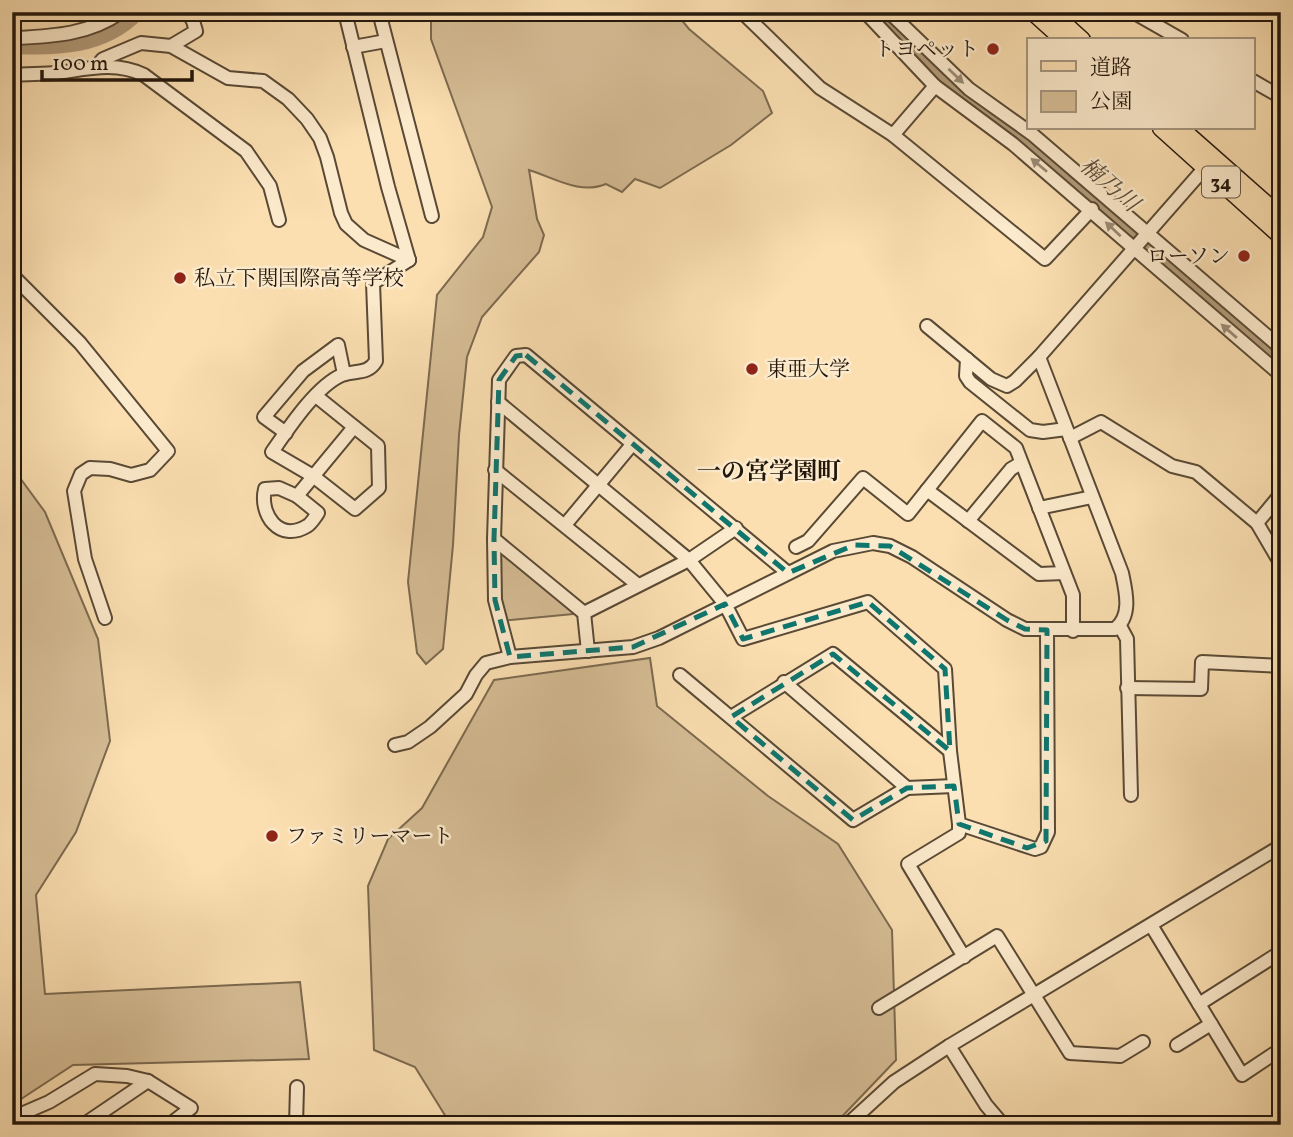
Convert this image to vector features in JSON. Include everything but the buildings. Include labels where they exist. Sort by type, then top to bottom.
[{"type":"main road","points":[[1033,12],[1062,38]]},
{"type":"main road","points":[[1051,12],[1080,38]]},
{"type":"main road","name":"34","points":[[1164,130],[1281,217]]},
{"type":"main road","name":"34","points":[[1182,130],[1209,163],[1281,236]]},
{"type":"street","points":[[12,36],[18,38],[67,35],[100,24],[121,12]]},
{"type":"street","points":[[171,46],[196,31],[188,12]]},
{"type":"street","points":[[345,12],[409,260]]},
{"type":"street","points":[[379,12],[432,216]]},
{"type":"street","points":[[742,12],[820,88],[893,135],[1045,259],[1091,209]]},
{"type":"street","points":[[865,12],[935,86],[1013,144],[1091,209],[1142,241],[1281,348]]},
{"type":"street","points":[[1133,12],[1178,38]]},
{"type":"street","points":[[877,26],[890,13],[969,89],[1032,134],[1281,375]]},
{"type":"street","points":[[353,47],[386,41]]},
{"type":"street","points":[[97,66],[103,59],[141,43],[171,46],[228,78],[263,81],[288,99],[320,138],[346,224],[364,240],[409,260]]},
{"type":"street","points":[[12,75],[97,66],[133,69],[246,151],[270,186],[279,220]]},
{"type":"street","points":[[1254,82],[1281,97]]},
{"type":"street","points":[[893,135],[935,86]]},
{"type":"street","points":[[927,326],[991,379],[1007,386],[1039,357],[1209,163]]},
{"type":"street","points":[[316,396],[378,446],[379,488],[355,509],[313,476],[272,452],[316,396],[344,374],[361,373],[373,368],[376,362],[373,283],[409,260]]},
{"type":"street","points":[[12,275],[80,343],[168,451],[150,470],[131,475],[110,469],[90,468],[81,474],[74,491],[85,559],[104,618]]},
{"type":"street","points":[[286,433],[264,417],[303,371],[338,345],[344,374]]},
{"type":"street","points":[[510,657],[495,600],[495,470],[499,380],[516,356],[526,355],[788,573]]},
{"type":"street","points":[[395,745],[421,735],[467,694],[476,675],[486,663],[510,657],[633,648],[659,638],[833,551],[854,545],[873,543],[890,546],[912,557],[1024,629],[1109,631],[1120,626],[1126,615],[1124,581],[1039,357]]},
{"type":"street","points":[[967,359],[966,376],[970,383],[1030,430],[1068,434],[1101,422],[1172,466],[1196,472],[1257,523],[1281,565]]},
{"type":"street","points":[[498,402],[689,560],[724,604],[743,639],[868,602],[945,669],[959,833],[908,864],[964,957]]},
{"type":"street","points":[[796,547],[808,541],[863,478],[908,514],[982,421],[1016,448],[1073,595],[1073,631]]},
{"type":"street","points":[[298,496],[354,427]]},
{"type":"street","points":[[565,526],[630,447]]},
{"type":"street","points":[[968,521],[1011,469],[1021,463]]},
{"type":"street","points":[[495,470],[638,585]]},
{"type":"street","points":[[279,488],[298,496],[318,513],[307,526],[290,532],[276,528],[265,514],[265,489],[279,488]]},
{"type":"street","points":[[927,490],[1039,574],[1064,573]]},
{"type":"street","points":[[1257,523],[1281,494]]},
{"type":"street","points":[[1039,509],[1092,497]]},
{"type":"street","points":[[584,612],[689,560],[736,528]]},
{"type":"street","points":[[494,539],[584,612],[589,651]]},
{"type":"street","points":[[1120,626],[1127,639],[1131,795]]},
{"type":"street","points":[[959,824],[1027,848],[1041,847],[1046,841],[1047,630]]},
{"type":"street","points":[[731,717],[783,682],[833,654],[950,751]]},
{"type":"street","points":[[1127,688],[1201,689],[1202,662],[1281,666]]},
{"type":"street","points":[[680,675],[853,820],[907,788],[954,786]]},
{"type":"street","points":[[783,682],[907,788]]},
{"type":"street","points":[[848,1125],[894,1082],[949,1046],[1281,846]]},
{"type":"street","points":[[1151,925],[1241,1075],[1281,1048]]},
{"type":"street","points":[[879,1008],[997,936],[1070,1053],[1121,1056],[1143,1042]]},
{"type":"street","points":[[1199,1004],[1281,951]]},
{"type":"street","points":[[1177,1045],[1211,1024]]},
{"type":"street","points":[[949,1046],[986,1105],[1003,1125]]},
{"type":"street","points":[[12,1118],[49,1102],[95,1074],[127,1076],[148,1081],[191,1108],[169,1125]]},
{"type":"street","points":[[83,1125],[148,1081]]},
{"type":"street","points":[[296,1125],[297,1087]]},
{"type":"highlighted area","points":[[526,355],[788,573],[854,545],[890,546],[1007,620],[1025,629],[1047,630],[1046,841],[1027,848],[959,824],[954,786],[907,788],[853,820],[731,717],[833,654],[950,751],[945,669],[868,602],[743,639],[725,604],[633,647],[510,657],[495,600],[494,539],[499,380],[516,356]]},
{"type":"green space","points":[[431,12],[675,12],[689,29],[763,91],[772,113],[731,145],[660,188],[635,179],[622,192],[606,184],[577,187],[529,170],[537,219],[544,235],[539,252],[482,317],[467,357],[443,649],[426,664],[417,653],[408,582],[437,295],[483,237],[492,207],[431,39]]},
{"type":"green space","points":[[12,467],[45,512],[98,639],[110,741],[76,832],[36,895],[45,994],[300,982],[309,1059],[73,1065],[12,1105]]},
{"type":"green space","points":[[494,539],[584,613],[501,621]]},
{"type":"green space","points":[[650,658],[657,706],[768,796],[838,844],[892,930],[896,1060],[834,1125],[451,1125],[415,1067],[374,1050],[368,886],[388,839],[422,808],[494,680]]},
{"type":"waterway","name":"楠乃川","points":[[12,45],[62,44],[94,38],[109,32],[136,12]]},
{"type":"waterway","name":"楠乃川","points":[[879,12],[939,77],[1007,127],[1281,362]]},
{"type":"place","name":"トヨペット","points":[[993,49]]},
{"type":"place","name":"ローソン","points":[[1244,256]]},
{"type":"place","name":"私立下関国際高等学校","points":[[180,278]]},
{"type":"place","name":"東亜大学","points":[[752,369]]},
{"type":"place","name":"ファミリーマート","points":[[272,836]]},
{"type":"district","name":"一の宮学園町","points":[[769,471]]}]
